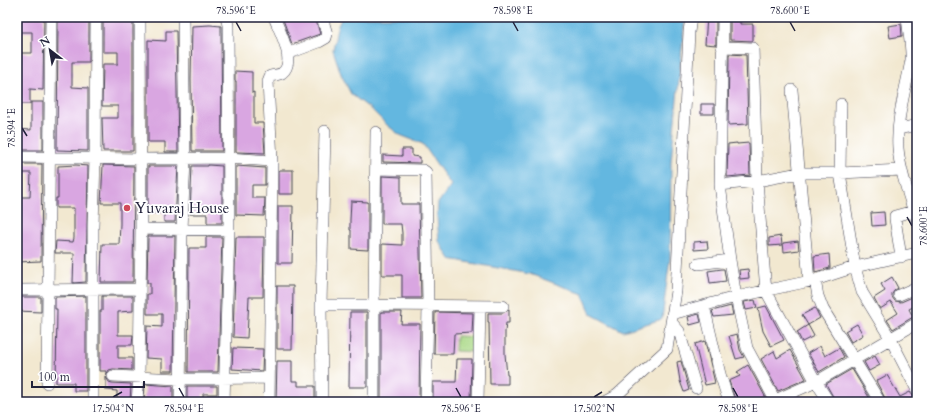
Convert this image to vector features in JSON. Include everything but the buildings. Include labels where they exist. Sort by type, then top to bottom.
[{"type":"street","points":[[47,383],[47,290],[52,17]]},
{"type":"street","points":[[93,400],[93,226],[96,17]]},
{"type":"street","points":[[137,402],[139,377],[141,229],[140,17]]},
{"type":"street","points":[[180,402],[182,230],[185,159],[183,17]]},
{"type":"street","points":[[224,402],[229,230],[228,25],[226,17]]},
{"type":"street","points":[[269,402],[272,161],[268,81],[270,76],[280,74],[288,64],[287,50],[274,17]]},
{"type":"street","points":[[288,54],[326,38],[327,34],[322,17]]},
{"type":"street","points":[[604,402],[616,395],[667,349],[676,291],[691,17]]},
{"type":"street","points":[[723,17],[720,185],[736,297],[747,348],[774,401],[816,382],[917,323]]},
{"type":"street","points":[[907,17],[912,72],[898,129],[898,148],[902,170],[915,210],[917,222]]},
{"type":"street","points":[[722,47],[753,48],[757,181],[766,291],[816,382],[829,402]]},
{"type":"street","points":[[792,90],[799,172],[812,280],[823,309],[880,402]]},
{"type":"street","points":[[841,104],[840,173],[855,268],[862,292],[890,338],[917,390]]},
{"type":"street","points":[[898,129],[916,128]]},
{"type":"street","points":[[322,402],[321,306],[325,132]]},
{"type":"street","points":[[374,402],[376,132]]},
{"type":"street","points":[[17,157],[140,159],[228,158],[272,161]]},
{"type":"street","points":[[376,169],[423,170],[426,172],[428,306],[426,402]]},
{"type":"street","points":[[720,185],[757,181],[799,172],[840,173],[902,170]]},
{"type":"street","points":[[902,257],[895,216],[915,210]]},
{"type":"street","points":[[141,229],[229,230]]},
{"type":"street","points":[[672,318],[704,306],[736,297],[812,280],[917,253]]},
{"type":"street","points":[[698,264],[730,260]]},
{"type":"street","points":[[899,295],[917,287]]},
{"type":"street","points":[[17,290],[139,289]]},
{"type":"street","points":[[321,306],[374,304],[503,306]]},
{"type":"street","points":[[478,402],[480,306]]},
{"type":"street","points":[[704,306],[720,374],[729,402]]},
{"type":"street","points":[[672,318],[679,331],[696,388]]},
{"type":"street","points":[[112,376],[180,379],[269,378]]},
{"type":"green space","points":[[456,336],[476,337],[476,352],[455,351]]},
{"type":"water","points":[[342,17],[685,17],[671,161],[670,258],[662,319],[623,331],[591,314],[583,294],[530,274],[450,259],[439,241],[437,217],[438,203],[451,185],[423,144],[400,135],[351,94],[341,74],[333,50],[337,28]]},
{"type":"place","name":"Yuvaraj House","points":[[127,208]]}]
